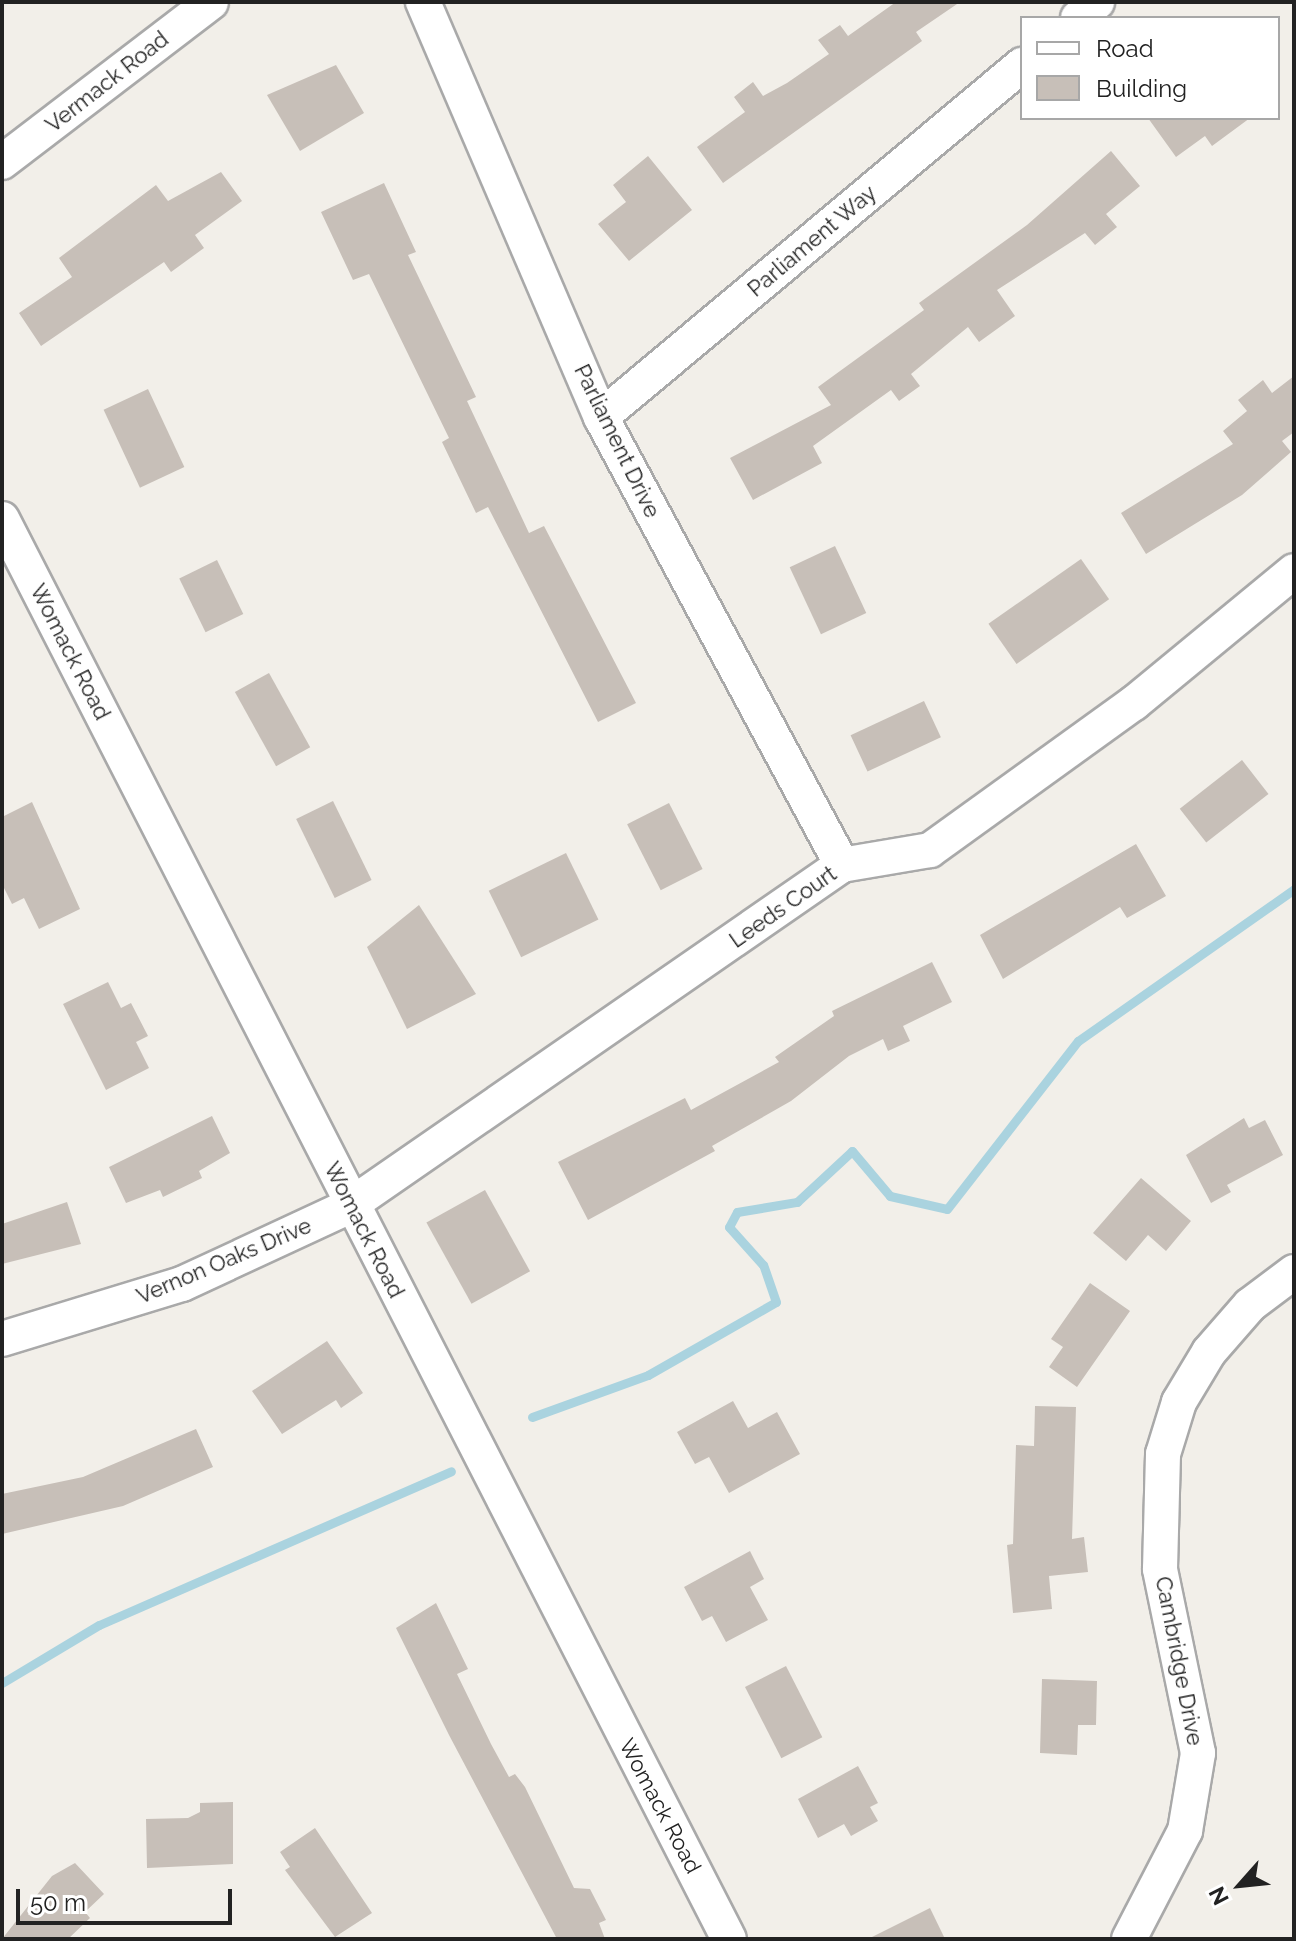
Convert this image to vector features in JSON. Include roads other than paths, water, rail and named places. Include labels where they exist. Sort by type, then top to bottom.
[{"type":"street","name":"Vermack Road","points":[[2,162],[211,2]]},
{"type":"street","name":"Parliament Drive","points":[[423,2],[601,417],[842,865]]},
{"type":"street","points":[[1080,16],[1097,2]]},
{"type":"street","name":"Parliament Way","points":[[601,417],[1020,67]]},
{"type":"street","name":"Womack Road","points":[[2,519],[729,1939]]},
{"type":"street","name":"Leeds Court","points":[[351,1205],[842,865],[930,850],[1134,703],[1294,571]]},
{"type":"street","name":"Vernon Oaks Drive","points":[[2,1339],[182,1284],[351,1205]]},
{"type":"street","name":"Cambridge Drive","points":[[1129,1939],[1185,1831],[1198,1753],[1160,1569],[1163,1454],[1179,1402],[1209,1352],[1250,1305],[1294,1272]]},
{"type":"waterway","points":[[532,1417],[648,1375],[776,1302],[763,1265],[729,1227],[737,1212],[797,1202],[852,1151],[890,1196],[947,1209],[1078,1041],[1294,889]]},
{"type":"waterway","points":[[2,1683],[99,1625],[451,1471]]}]
